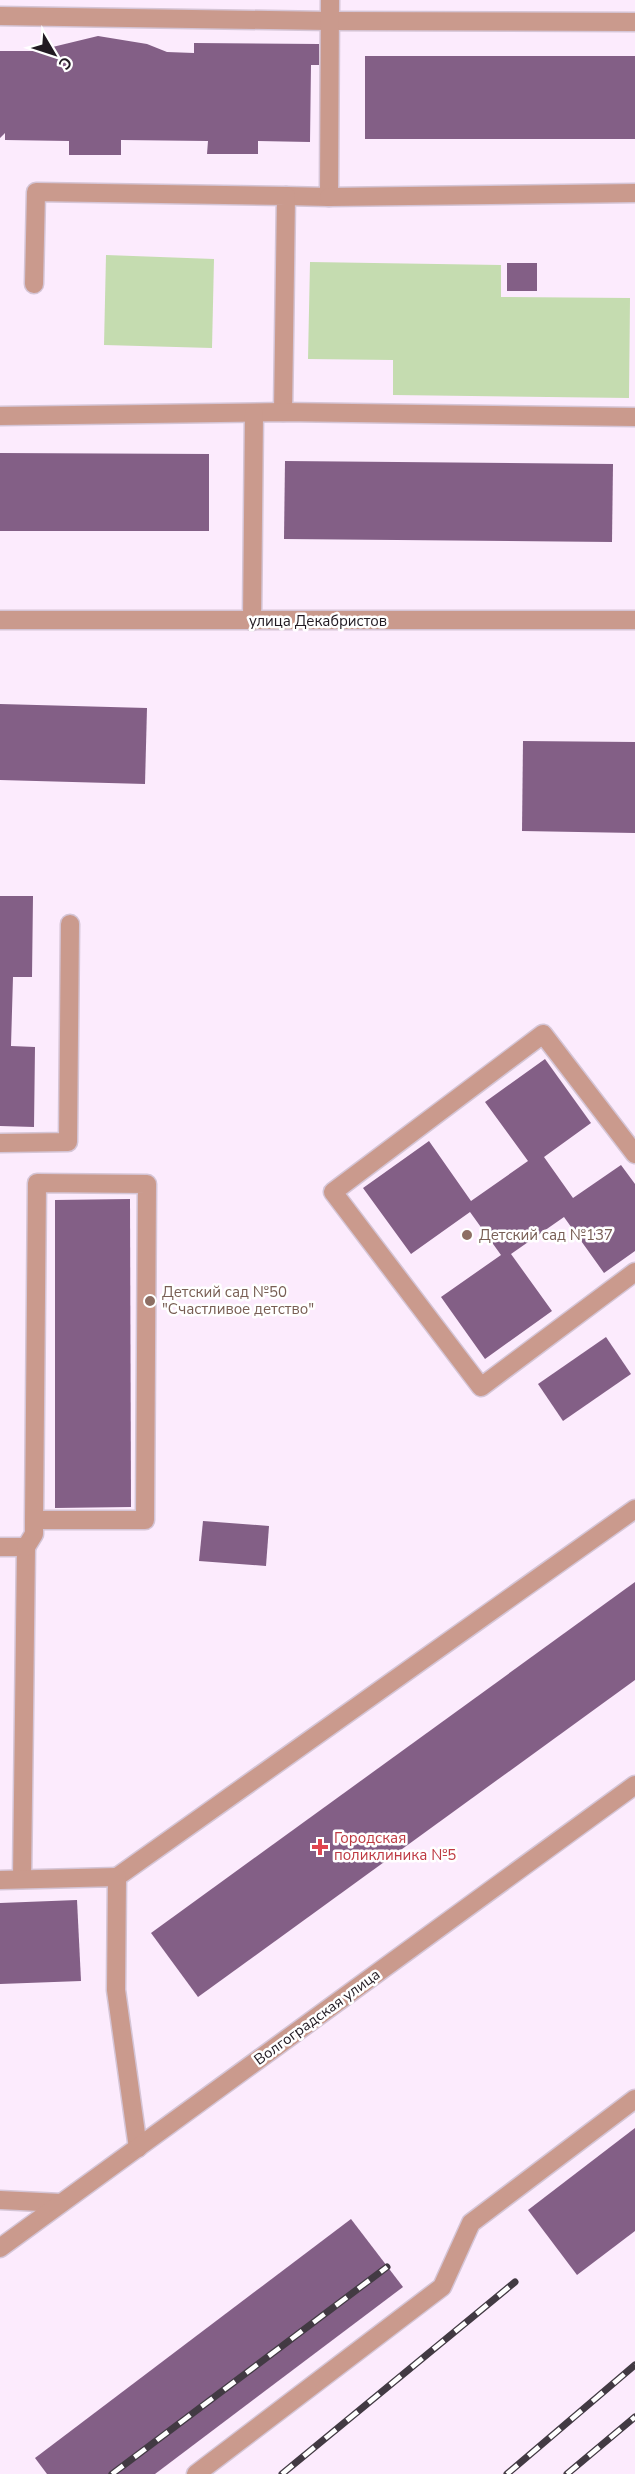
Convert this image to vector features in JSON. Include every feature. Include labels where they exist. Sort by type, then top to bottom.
[{"type":"street","points":[[329,197],[330,0]]},
{"type":"street","points":[[0,16],[330,21],[635,22]]},
{"type":"street","points":[[34,284],[36,192],[329,197],[635,193]]},
{"type":"street","points":[[282,412],[286,196]]},
{"type":"street","points":[[252,621],[254,412]]},
{"type":"street","points":[[0,416],[282,412],[635,417]]},
{"type":"street","name":"улица Декабристов","points":[[0,621],[635,620]]},
{"type":"street","points":[[0,1143],[68,1142],[70,924]]},
{"type":"street","points":[[635,1154],[543,1034],[333,1192],[481,1387],[635,1272]]},
{"type":"street","points":[[22,1879],[26,1547],[34,1534],[34,1520],[37,1183],[147,1184],[145,1520],[34,1520]]},
{"type":"street","points":[[0,1880],[117,1877],[635,1509]]},
{"type":"street","points":[[0,1547],[26,1547]]},
{"type":"street","name":"Волгоградская улица","points":[[0,2248],[635,1785]]},
{"type":"street","points":[[117,1877],[116,1990],[138,2148]]},
{"type":"street","points":[[196,2474],[442,2287],[471,2223],[635,2099]]},
{"type":"street","points":[[0,2200],[61,2204]]},
{"type":"green space","points":[[106,255],[214,259],[212,348],[104,345]]},
{"type":"green space","points":[[310,262],[501,265],[501,297],[630,298],[629,398],[393,395],[393,360],[308,359]]},
{"type":"building","points":[[98,36],[147,44],[167,52],[194,53],[194,43],[319,44],[319,65],[311,65],[310,142],[258,141],[258,154],[207,154],[208,141],[121,140],[121,155],[69,155],[69,141],[5,140],[5,133],[0,138],[0,51],[36,51]]},
{"type":"building","points":[[365,56],[635,56],[635,139],[365,139]]},
{"type":"building","points":[[507,263],[537,263],[537,291],[507,291]]},
{"type":"building","points":[[0,453],[209,454],[209,531],[0,531]]},
{"type":"building","points":[[285,461],[613,464],[612,542],[284,539]]},
{"type":"building","points":[[0,704],[147,708],[145,784],[0,780]]},
{"type":"building","points":[[523,741],[635,742],[635,833],[522,831]]},
{"type":"building","points":[[0,896],[33,896],[32,977],[13,977],[11,1046],[35,1047],[34,1127],[0,1126]]},
{"type":"building","points":[[545,1059],[591,1123],[544,1157],[573,1198],[621,1165],[635,1184],[635,1251],[604,1273],[564,1217],[511,1254],[552,1311],[485,1359],[441,1297],[501,1255],[470,1212],[411,1254],[363,1188],[429,1141],[471,1201],[528,1161],[485,1102]]},
{"type":"building","points":[[130,1199],[131,1507],[55,1508],[55,1200]]},
{"type":"building","points":[[606,1337],[631,1374],[563,1421],[538,1384]]},
{"type":"building","points":[[203,1521],[269,1526],[266,1566],[199,1561]]},
{"type":"building","points":[[635,1582],[635,1680],[198,1997],[151,1933]]},
{"type":"building","points":[[77,1900],[81,1981],[0,1984],[0,1903]]},
{"type":"building","points":[[635,2128],[635,2231],[577,2275],[528,2210]]},
{"type":"building","points":[[351,2219],[403,2287],[155,2474],[47,2474],[35,2458]]},
{"type":"railway","points":[[112,2474],[387,2267]]},
{"type":"railway","points":[[282,2474],[515,2282]]},
{"type":"railway","points":[[507,2474],[635,2365]]},
{"type":"railway","points":[[567,2474],[635,2417]]},
{"type":"place","name":"Детский сад №137","points":[[467,1235]]},
{"type":"place","name":"Детский сад №50 \"Счастливое детство\"","points":[[150,1301]]},
{"type":"place","name":"Городская поликлиника №5","points":[[320,1847]]}]
